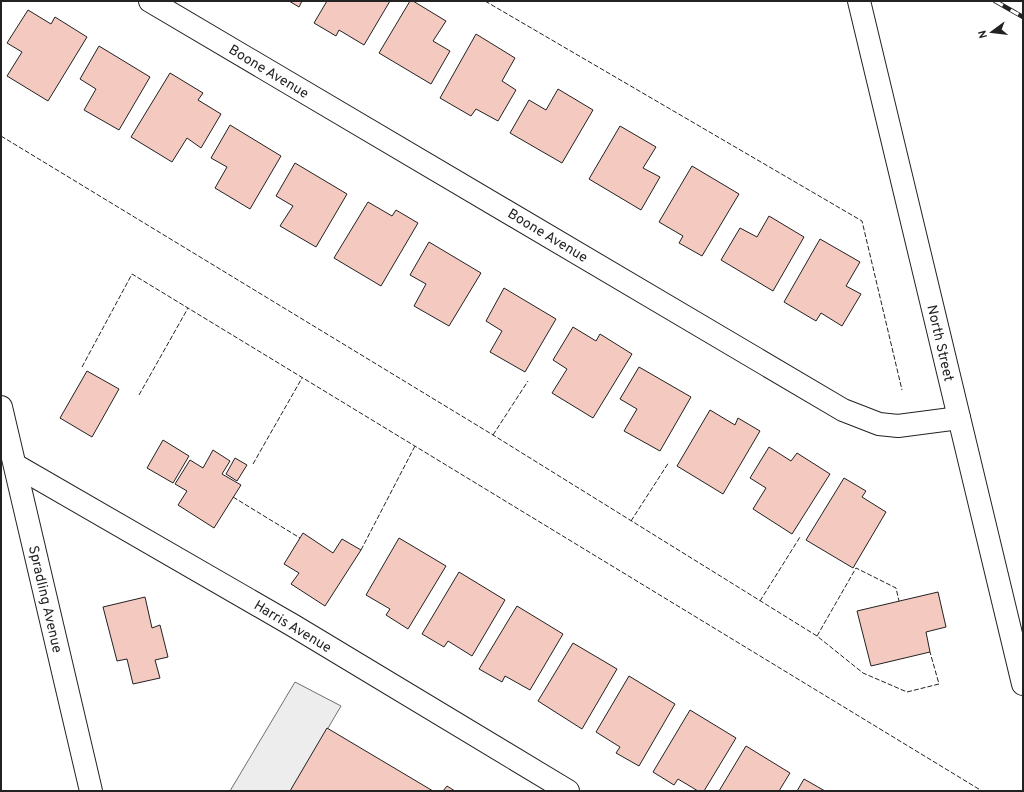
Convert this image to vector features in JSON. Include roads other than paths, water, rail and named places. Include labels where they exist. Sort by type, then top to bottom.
[{"type":"street","name":"Boone Avenue","points":[[150,1],[843,410],[879,424],[898,426],[959,418]]},
{"type":"street","name":"North Street","points":[[859,1],[1023,684]]},
{"type":"street","name":"Spradling Avenue","points":[[1,407],[91,791]]},
{"type":"street","name":"Harris Avenue","points":[[15,465],[294,626],[568,791]]},
{"type":"railway","points":[[995,1],[1023,17]]}]
